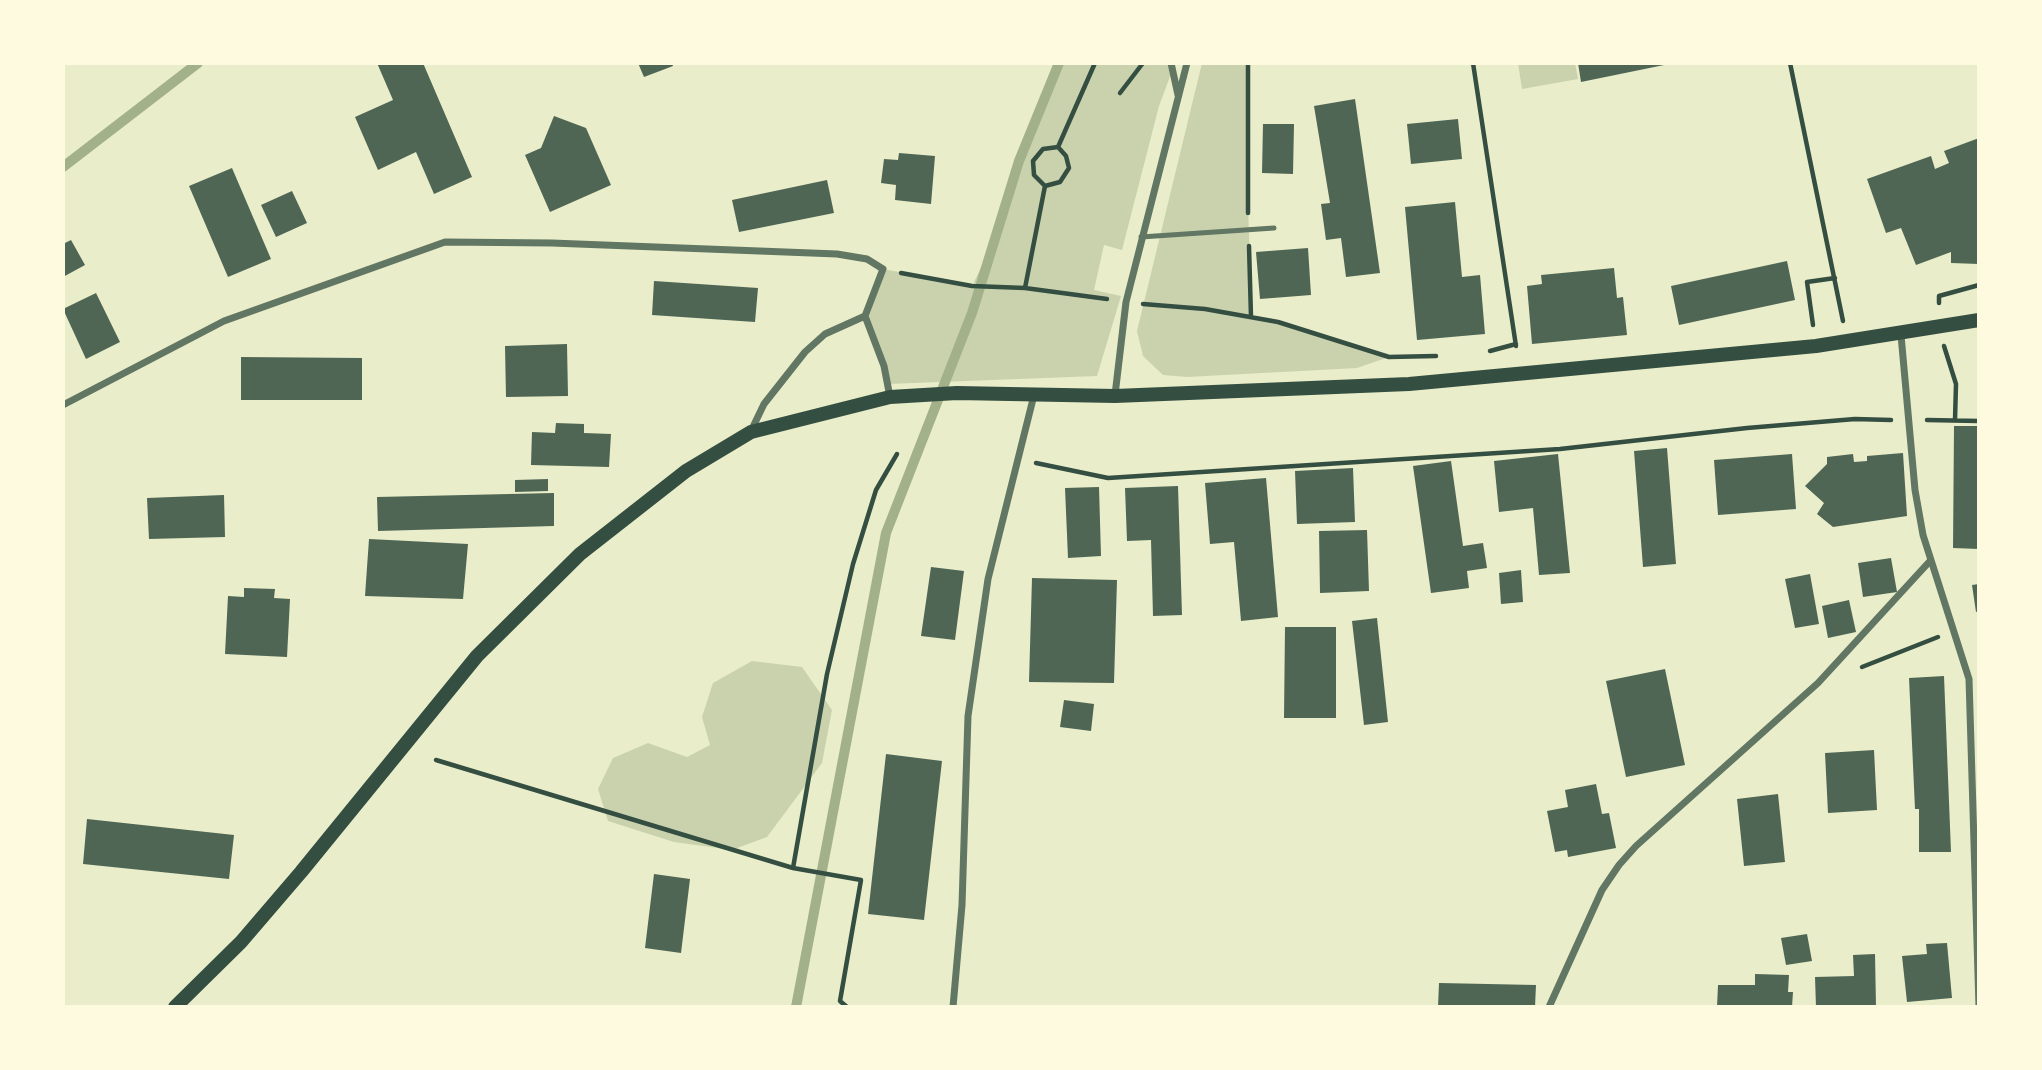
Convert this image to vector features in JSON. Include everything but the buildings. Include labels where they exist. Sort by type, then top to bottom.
[{"type":"main road","points":[[176,1007],[241,942],[477,656],[580,554],[686,471],[751,432],[890,397],[957,393],[1115,396],[1409,384],[1816,346],[1901,335],[1979,320]]},
{"type":"street","points":[[1171,63],[1179,96]]},
{"type":"street","points":[[1115,396],[1126,302],[1187,63]]},
{"type":"street","points":[[63,405],[224,321],[445,242],[552,243],[837,254],[867,259],[883,269],[865,316],[884,366],[890,397]]},
{"type":"street","points":[[751,432],[764,404],[805,352],[825,334],[865,316]]},
{"type":"street","points":[[1901,335],[1915,490],[1930,561],[1969,678],[1975,739],[1979,1007]]},
{"type":"street","points":[[953,1007],[962,905],[968,716],[988,579],[1034,395]]},
{"type":"street","points":[[1549,1007],[1602,890],[1619,865],[1636,846],[1818,682],[1930,561]]},
{"type":"lane","points":[[1141,237],[1274,228]]},
{"type":"path","points":[[1058,147],[1095,63]]},
{"type":"path","points":[[1120,93],[1143,63]]},
{"type":"path","points":[[1248,63],[1251,317]]},
{"type":"path","points":[[1473,63],[1520,373]]},
{"type":"path","points":[[1790,63],[1848,342]]},
{"type":"path","points":[[1045,186],[1060,182],[1069,168],[1066,156],[1058,147]]},
{"type":"path","points":[[1045,186],[1034,175],[1033,161],[1043,149],[1058,147]]},
{"type":"path","points":[[1025,288],[1045,186]]},
{"type":"path","points":[[883,269],[972,286],[1025,288],[1126,302],[1205,309],[1278,322],[1389,357],[1441,355]]},
{"type":"path","points":[[1816,346],[1807,282],[1835,278]]},
{"type":"path","points":[[1479,354],[1516,344]]},
{"type":"path","points":[[1017,458],[1108,478],[1560,449],[1855,419],[1979,421]]},
{"type":"path","points":[[793,868],[827,674],[852,564],[876,490],[897,454]]},
{"type":"path","points":[[1856,670],[1955,631]]},
{"type":"path","points":[[436,760],[793,868],[861,880],[840,1001],[847,1007]]},
{"type":"green space","points":[[1059,63],[1175,63],[1159,106],[1122,250],[1104,245],[1094,290],[1121,296],[1097,376],[888,384],[865,316],[883,269],[972,286],[995,239],[1019,161]]},
{"type":"green space","points":[[1202,63],[1248,63],[1247,180],[1252,317],[1278,322],[1389,357],[1357,368],[1187,377],[1163,375],[1143,356],[1137,331]]},
{"type":"green space","points":[[1518,63],[1575,63],[1578,79],[1522,89]]},
{"type":"green space","points":[[752,661],[802,667],[832,710],[822,763],[767,837],[732,850],[674,842],[608,821],[598,789],[613,758],[648,743],[687,757],[710,745],[702,717],[713,683]]},
{"type":"waterway","points":[[63,167],[198,63]]},
{"type":"waterway","points":[[796,1007],[886,533],[972,313],[1019,161],[1059,63]]}]
